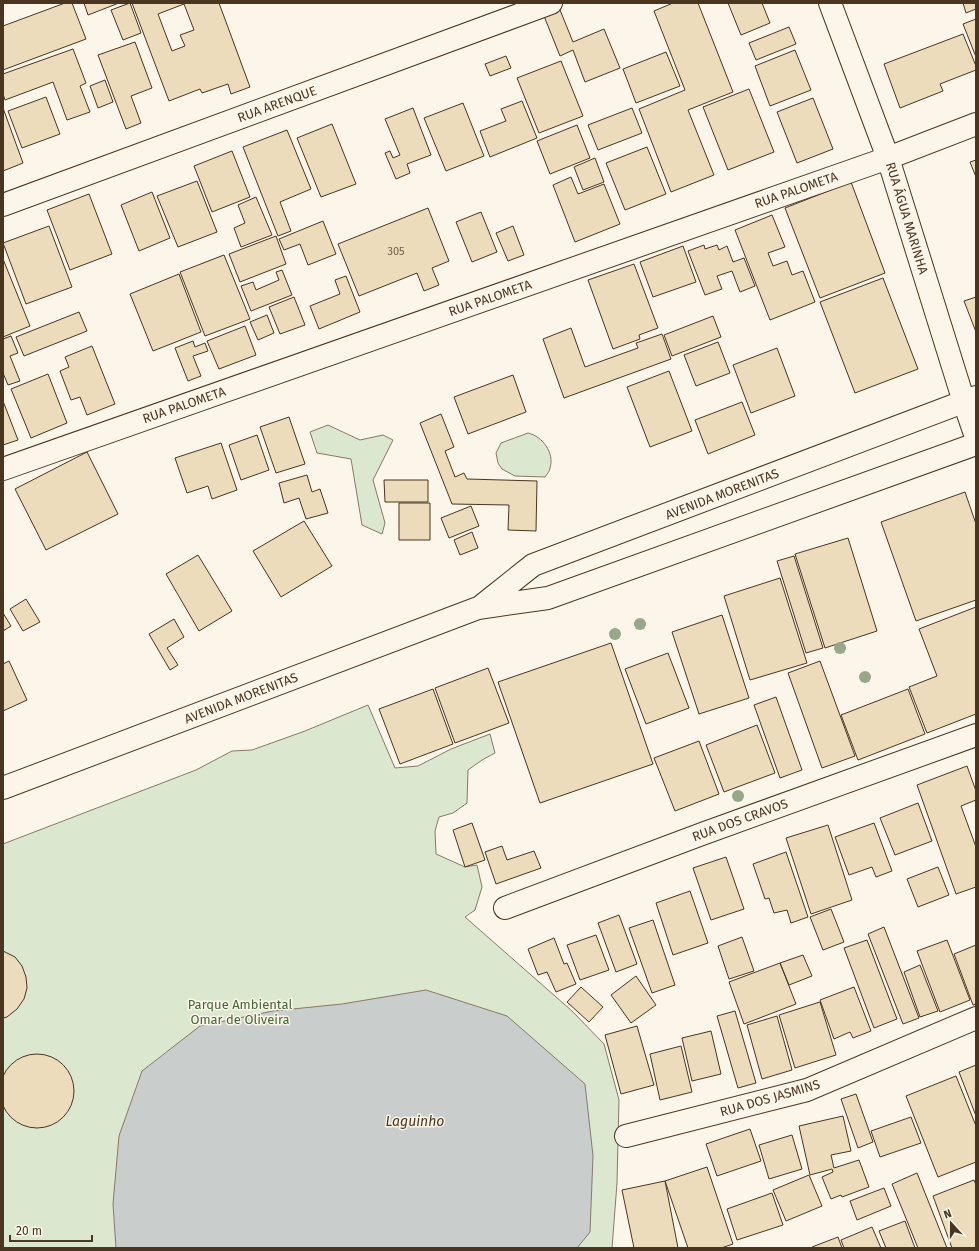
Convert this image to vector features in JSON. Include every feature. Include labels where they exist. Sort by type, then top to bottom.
[{"type":"street","name":"RUA ARENQUE","points":[[3,205],[551,3]]},
{"type":"street","name":"RUA ÁGUA MARINHA","points":[[830,3],[888,158],[970,400],[976,437]]},
{"type":"street","name":"RUA PALOMETA","points":[[3,469],[888,158],[976,124]]},
{"type":"street","name":"AVENIDA MORENITAS","points":[[478,608],[533,565],[970,400]]},
{"type":"street","name":"AVENIDA MORENITAS","points":[[3,788],[478,608],[548,598],[976,444]]},
{"type":"street","name":"RUA DOS CRAVOS","points":[[505,908],[702,834],[976,735]]},
{"type":"street","name":"RUA DOS JASMINS","points":[[626,1136],[807,1090],[976,1018]]},
{"type":"green space","points":[[328,425],[360,440],[383,435],[393,440],[373,480],[385,523],[382,534],[362,525],[351,459],[317,453],[310,432]]},
{"type":"green space","points":[[528,433],[542,441],[549,451],[551,457],[550,470],[545,477],[515,476],[502,469],[498,463],[496,453],[501,443]]},
{"type":"green space","name":"Parque Ambiental Omar de Oliveira","points":[[368,705],[395,768],[418,766],[451,749],[490,734],[495,753],[468,770],[467,803],[453,813],[439,817],[435,831],[436,854],[465,867],[477,865],[482,887],[475,910],[465,917],[572,1011],[604,1044],[619,1100],[617,1183],[612,1248],[3,1248],[3,844],[196,770],[232,751],[252,750],[305,731]]},
{"type":"water","name":"Laguinho","points":[[426,990],[507,1016],[585,1084],[593,1156],[590,1232],[577,1248],[116,1248],[113,1204],[119,1136],[142,1071],[200,1026],[273,1011],[342,1004]]},
{"type":"building","points":[[65,3],[72,3],[86,39],[3,70],[3,26]]},
{"type":"building","points":[[84,3],[119,3],[88,15]]},
{"type":"building","points":[[130,3],[141,33],[123,40],[111,10]]},
{"type":"building","points":[[132,3],[219,3],[250,87],[231,94],[228,84],[202,93],[200,89],[169,101]],"holes":[[[184,4],[194,30],[180,35],[185,46],[172,51],[158,14]]]},
{"type":"building","points":[[673,3],[698,3],[733,92],[688,110],[714,175],[671,192],[639,109],[685,90],[654,11]]},
{"type":"building","points":[[728,3],[762,3],[770,23],[741,35]]},
{"type":"building","points":[[963,3],[976,3],[976,9],[966,13]]},
{"type":"building","points":[[560,10],[573,42],[604,29],[620,68],[585,82],[573,50],[560,56],[544,16]]},
{"type":"building","points":[[976,19],[976,57],[963,24]]},
{"type":"building","points":[[789,27],[796,44],[756,60],[749,43]]},
{"type":"building","points":[[963,34],[976,66],[976,70],[940,84],[943,91],[900,108],[884,64]]},
{"type":"building","points":[[135,42],[152,88],[131,96],[141,123],[126,129],[98,55]]},
{"type":"building","points":[[73,49],[86,83],[80,86],[90,112],[67,120],[53,82],[5,100],[3,94],[3,74]]},
{"type":"building","points":[[795,50],[811,90],[770,106],[755,66]]},
{"type":"building","points":[[666,52],[680,86],[636,103],[623,69]]},
{"type":"building","points":[[506,56],[511,68],[490,76],[485,64]]},
{"type":"building","points":[[561,61],[583,116],[539,133],[517,78]]},
{"type":"building","points":[[105,80],[113,102],[98,108],[90,86]]},
{"type":"building","points":[[749,89],[774,152],[728,170],[703,107]]},
{"type":"building","points":[[46,97],[60,134],[22,148],[8,111]]},
{"type":"building","points":[[813,98],[833,149],[797,163],[777,112]]},
{"type":"building","points":[[522,101],[537,138],[490,157],[480,131],[506,121],[501,109]]},
{"type":"building","points":[[463,103],[484,156],[446,171],[424,118]]},
{"type":"building","points":[[3,108],[23,163],[3,171]]},
{"type":"building","points":[[413,108],[431,155],[407,164],[410,173],[396,179],[385,153],[390,151],[393,158],[400,155],[385,119]]},
{"type":"building","points":[[632,108],[642,133],[598,150],[588,125]]},
{"type":"building","points":[[332,124],[356,184],[321,197],[297,138]]},
{"type":"building","points":[[577,125],[590,158],[550,174],[537,141]]},
{"type":"building","points":[[287,130],[311,189],[280,202],[291,231],[278,236],[243,147]]},
{"type":"building","points":[[647,147],[666,194],[625,210],[606,163]]},
{"type":"building","points":[[232,151],[250,197],[212,212],[194,166]]},
{"type":"building","points":[[595,158],[604,182],[583,190],[574,167]]},
{"type":"building","points":[[976,160],[976,177],[970,162]]},
{"type":"building","points":[[571,177],[578,194],[604,184],[620,224],[575,242],[553,185]]},
{"type":"building","points":[[197,181],[217,232],[178,247],[157,196]]},
{"type":"building","points":[[851,182],[885,273],[820,298],[785,208]]},
{"type":"building","points":[[152,192],[170,238],[139,251],[121,205]]},
{"type":"building","points":[[89,194],[112,254],[70,270],[47,210]]},
{"type":"building","points":[[256,197],[272,235],[241,247],[234,228],[245,223],[238,205]]},
{"type":"building","points":[[428,208],[449,261],[432,268],[439,285],[424,291],[417,273],[359,296],[338,244]]},
{"type":"building","points":[[481,212],[497,252],[472,262],[456,222]]},
{"type":"building","points":[[772,215],[785,247],[768,253],[773,266],[787,261],[792,275],[803,271],[815,302],[770,320],[735,230]]},
{"type":"building","points":[[323,221],[336,254],[308,265],[300,244],[284,250],[279,239]]},
{"type":"building","points":[[49,226],[72,287],[26,304],[3,243]]},
{"type":"building","points":[[513,226],[524,255],[508,261],[496,233]]},
{"type":"building","points":[[276,236],[286,264],[240,282],[229,254]]},
{"type":"building","points":[[704,245],[705,249],[717,245],[719,250],[727,246],[733,262],[744,258],[755,286],[740,292],[732,271],[717,276],[722,289],[705,295],[688,251]]},
{"type":"building","points":[[683,246],[696,282],[653,297],[640,262]]},
{"type":"building","points":[[224,255],[250,319],[205,336],[180,272]]},
{"type":"building","points":[[3,259],[30,326],[3,337]]},
{"type":"building","points":[[634,264],[658,328],[639,335],[640,339],[613,349],[588,280]]},
{"type":"building","points":[[282,270],[292,295],[251,311],[241,286],[253,282],[256,290],[279,280],[276,272]]},
{"type":"building","points":[[179,274],[201,332],[153,351],[130,294]]},
{"type":"building","points":[[346,276],[360,312],[319,329],[310,306],[340,294],[335,280]]},
{"type":"building","points":[[883,278],[918,369],[855,393],[820,302]]},
{"type":"building","points":[[294,297],[305,325],[280,334],[269,307]]},
{"type":"building","points":[[976,297],[976,332],[964,301]]},
{"type":"building","points":[[79,312],[87,331],[24,356],[16,337]]},
{"type":"building","points":[[267,315],[274,333],[258,340],[250,322]]},
{"type":"building","points":[[713,316],[721,337],[672,356],[664,335]]},
{"type":"building","points":[[245,326],[256,355],[219,369],[207,341]]},
{"type":"building","points":[[571,328],[585,367],[638,348],[636,343],[662,334],[671,359],[564,398],[543,339]]},
{"type":"building","points":[[11,336],[18,353],[10,356],[20,381],[8,385],[3,373],[3,339]]},
{"type":"building","points":[[193,341],[195,347],[205,343],[208,351],[193,356],[201,376],[188,381],[175,348]]},
{"type":"building","points":[[718,342],[730,373],[696,386],[684,355]]},
{"type":"building","points":[[92,346],[115,404],[87,415],[80,397],[71,400],[60,371],[69,367],[65,357]]},
{"type":"building","points":[[777,348],[795,396],[751,413],[733,365]]},
{"type":"building","points":[[669,371],[692,431],[650,447],[627,387]]},
{"type":"building","points":[[48,374],[67,423],[31,438],[11,389]]},
{"type":"building","points":[[513,375],[526,412],[468,434],[454,397]]},
{"type":"building","points":[[3,401],[18,440],[3,445]]},
{"type":"building","points":[[742,402],[755,435],[708,454],[695,420]]},
{"type":"building","points":[[441,414],[454,447],[445,451],[455,477],[464,473],[467,479],[537,481],[536,531],[508,530],[509,505],[452,504],[420,423]]},
{"type":"building","points":[[289,417],[305,464],[276,473],[260,427]]},
{"type":"building","points":[[257,435],[269,470],[241,480],[229,445]]},
{"type":"building","points":[[221,443],[237,490],[212,499],[208,486],[187,493],[175,458]]},
{"type":"building","points":[[87,452],[118,514],[46,550],[15,489]]},
{"type":"building","points":[[307,475],[312,492],[320,489],[328,513],[306,519],[299,498],[284,503],[279,483]]},
{"type":"building","points":[[384,480],[428,480],[428,502],[385,502]]},
{"type":"building","points":[[965,492],[976,524],[976,600],[916,621],[881,522]]},
{"type":"building","points":[[399,503],[430,503],[430,540],[399,540]]},
{"type":"building","points":[[471,506],[479,526],[449,538],[441,518]]},
{"type":"building","points":[[304,521],[332,566],[281,597],[253,551]]},
{"type":"building","points":[[472,532],[478,548],[460,555],[454,540]]},
{"type":"building","points":[[848,538],[877,631],[825,648],[795,554]]},
{"type":"building","points":[[198,555],[232,611],[199,631],[166,574]]},
{"type":"building","points":[[794,556],[823,648],[806,653],[777,561]]},
{"type":"building","points":[[780,578],[807,663],[750,680],[724,596]]},
{"type":"building","points":[[26,599],[40,622],[23,631],[10,609]]},
{"type":"building","points":[[976,607],[976,714],[927,733],[909,687],[937,676],[919,629]]},
{"type":"building","points":[[3,613],[11,626],[3,631]]},
{"type":"building","points":[[722,615],[749,698],[699,714],[672,632]]},
{"type":"building","points":[[174,619],[184,637],[167,648],[178,665],[170,670],[149,634]]},
{"type":"building","points":[[611,643],[653,764],[540,803],[498,682]]},
{"type":"building","points":[[668,653],[689,708],[646,724],[625,669]]},
{"type":"building","points":[[9,661],[27,700],[3,711],[3,664]]},
{"type":"building","points":[[820,661],[855,756],[822,768],[788,673]]},
{"type":"building","points":[[488,668],[509,723],[455,743],[435,688]]},
{"type":"building","points":[[433,689],[453,744],[400,764],[379,709]]},
{"type":"building","points":[[908,689],[925,734],[858,760],[841,715]]},
{"type":"building","points":[[776,697],[802,770],[780,778],[754,705]]},
{"type":"building","points":[[757,725],[775,773],[724,792],[706,745]]},
{"type":"building","points":[[699,741],[719,794],[675,811],[654,758]]},
{"type":"building","points":[[967,766],[976,791],[976,800],[961,806],[976,847],[976,887],[956,894],[917,785]]},
{"type":"building","points":[[918,803],[932,841],[895,855],[880,818]]},
{"type":"building","points":[[472,823],[485,860],[465,867],[453,830]]},
{"type":"building","points":[[874,823],[892,871],[876,877],[872,867],[849,875],[835,837]]},
{"type":"building","points":[[828,825],[852,900],[811,914],[786,838]]},
{"type":"building","points":[[502,846],[507,860],[534,851],[541,868],[496,884],[485,852]]},
{"type":"building","points":[[786,852],[808,917],[791,923],[787,910],[774,913],[769,898],[765,899],[753,864]]},
{"type":"building","points":[[726,857],[744,909],[711,920],[693,868]]},
{"type":"building","points":[[938,867],[949,895],[918,907],[907,879]]},
{"type":"building","points":[[690,891],[708,943],[673,955],[656,903]]},
{"type":"building","points":[[831,909],[844,942],[823,950],[810,917]]},
{"type":"building","points":[[619,915],[637,964],[616,972],[598,923]]},
{"type":"building","points":[[653,920],[675,985],[652,993],[629,928]]},
{"type":"building","points":[[884,927],[919,1018],[903,1024],[868,934]]},
{"type":"building","points":[[596,935],[609,970],[580,980],[567,945]]},
{"type":"building","points":[[742,937],[754,971],[729,979],[718,946]]},
{"type":"building","points":[[554,938],[564,964],[567,963],[576,984],[556,992],[547,972],[538,975],[528,949]]},
{"type":"building","points":[[867,940],[897,1019],[874,1028],[844,948]]},
{"type":"building","points":[[947,940],[970,1000],[940,1012],[917,951]]},
{"type":"building","points":[[976,945],[976,1004],[973,1005],[954,954]]},
{"type":"building","points":[[3,951],[15,957],[22,966],[26,977],[27,988],[24,999],[17,1009],[7,1017],[3,1018]]},
{"type":"building","points":[[803,955],[812,976],[789,985],[780,963]]},
{"type":"building","points":[[780,963],[796,1004],[744,1024],[729,982]]},
{"type":"building","points":[[920,965],[938,1011],[920,1017],[904,972]]},
{"type":"building","points":[[636,976],[656,1005],[631,1023],[611,995]]},
{"type":"building","points":[[581,987],[603,1007],[589,1022],[567,1002]]},
{"type":"building","points":[[854,987],[871,1031],[853,1038],[850,1032],[834,1039],[820,1000]]},
{"type":"building","points":[[820,1002],[836,1055],[795,1068],[779,1015]]},
{"type":"building","points":[[735,1011],[756,1083],[738,1088],[717,1016]]},
{"type":"building","points":[[777,1016],[792,1070],[762,1079],[747,1025]]},
{"type":"building","points":[[637,1026],[654,1085],[621,1094],[605,1035]]},
{"type":"building","points":[[711,1031],[721,1074],[692,1081],[682,1038]]},
{"type":"building","points":[[681,1046],[692,1092],[660,1100],[650,1054]]},
{"type":"building","points":[[37,1054],[51,1057],[63,1065],[71,1077],[74,1091],[71,1105],[63,1117],[51,1125],[37,1128],[23,1125],[11,1117],[3,1105],[0,1091],[3,1077],[11,1065],[23,1057]]},
{"type":"building","points":[[976,1065],[976,1116],[959,1072]]},
{"type":"building","points":[[956,1076],[976,1126],[976,1162],[938,1177],[906,1096]]},
{"type":"building","points":[[856,1094],[873,1142],[858,1148],[841,1099]]},
{"type":"building","points":[[843,1116],[851,1151],[831,1155],[834,1168],[859,1160],[869,1187],[842,1197],[841,1195],[831,1199],[822,1177],[833,1172],[832,1169],[810,1175],[799,1126]]},
{"type":"building","points":[[911,1117],[921,1143],[880,1157],[871,1131]]},
{"type":"building","points":[[750,1129],[761,1161],[717,1176],[706,1144]]},
{"type":"building","points":[[792,1135],[802,1169],[769,1179],[759,1145]]},
{"type":"building","points":[[707,1167],[733,1244],[721,1248],[688,1248],[665,1181]]},
{"type":"building","points":[[917,1173],[947,1248],[918,1248],[892,1184]]},
{"type":"building","points":[[809,1175],[822,1206],[786,1221],[773,1190]]},
{"type":"building","points":[[974,1180],[976,1185],[976,1248],[952,1248],[933,1196]]},
{"type":"building","points":[[665,1181],[678,1248],[634,1248],[622,1190]]},
{"type":"building","points":[[884,1188],[891,1206],[857,1220],[850,1201]]},
{"type":"building","points":[[772,1193],[783,1225],[737,1240],[727,1209]]},
{"type":"building","points":[[905,1221],[915,1248],[886,1248],[879,1231]]},
{"type":"building","points":[[872,1227],[881,1248],[844,1248],[841,1240]]},
{"type":"building","points":[[838,1237],[842,1248],[812,1247]]}]
